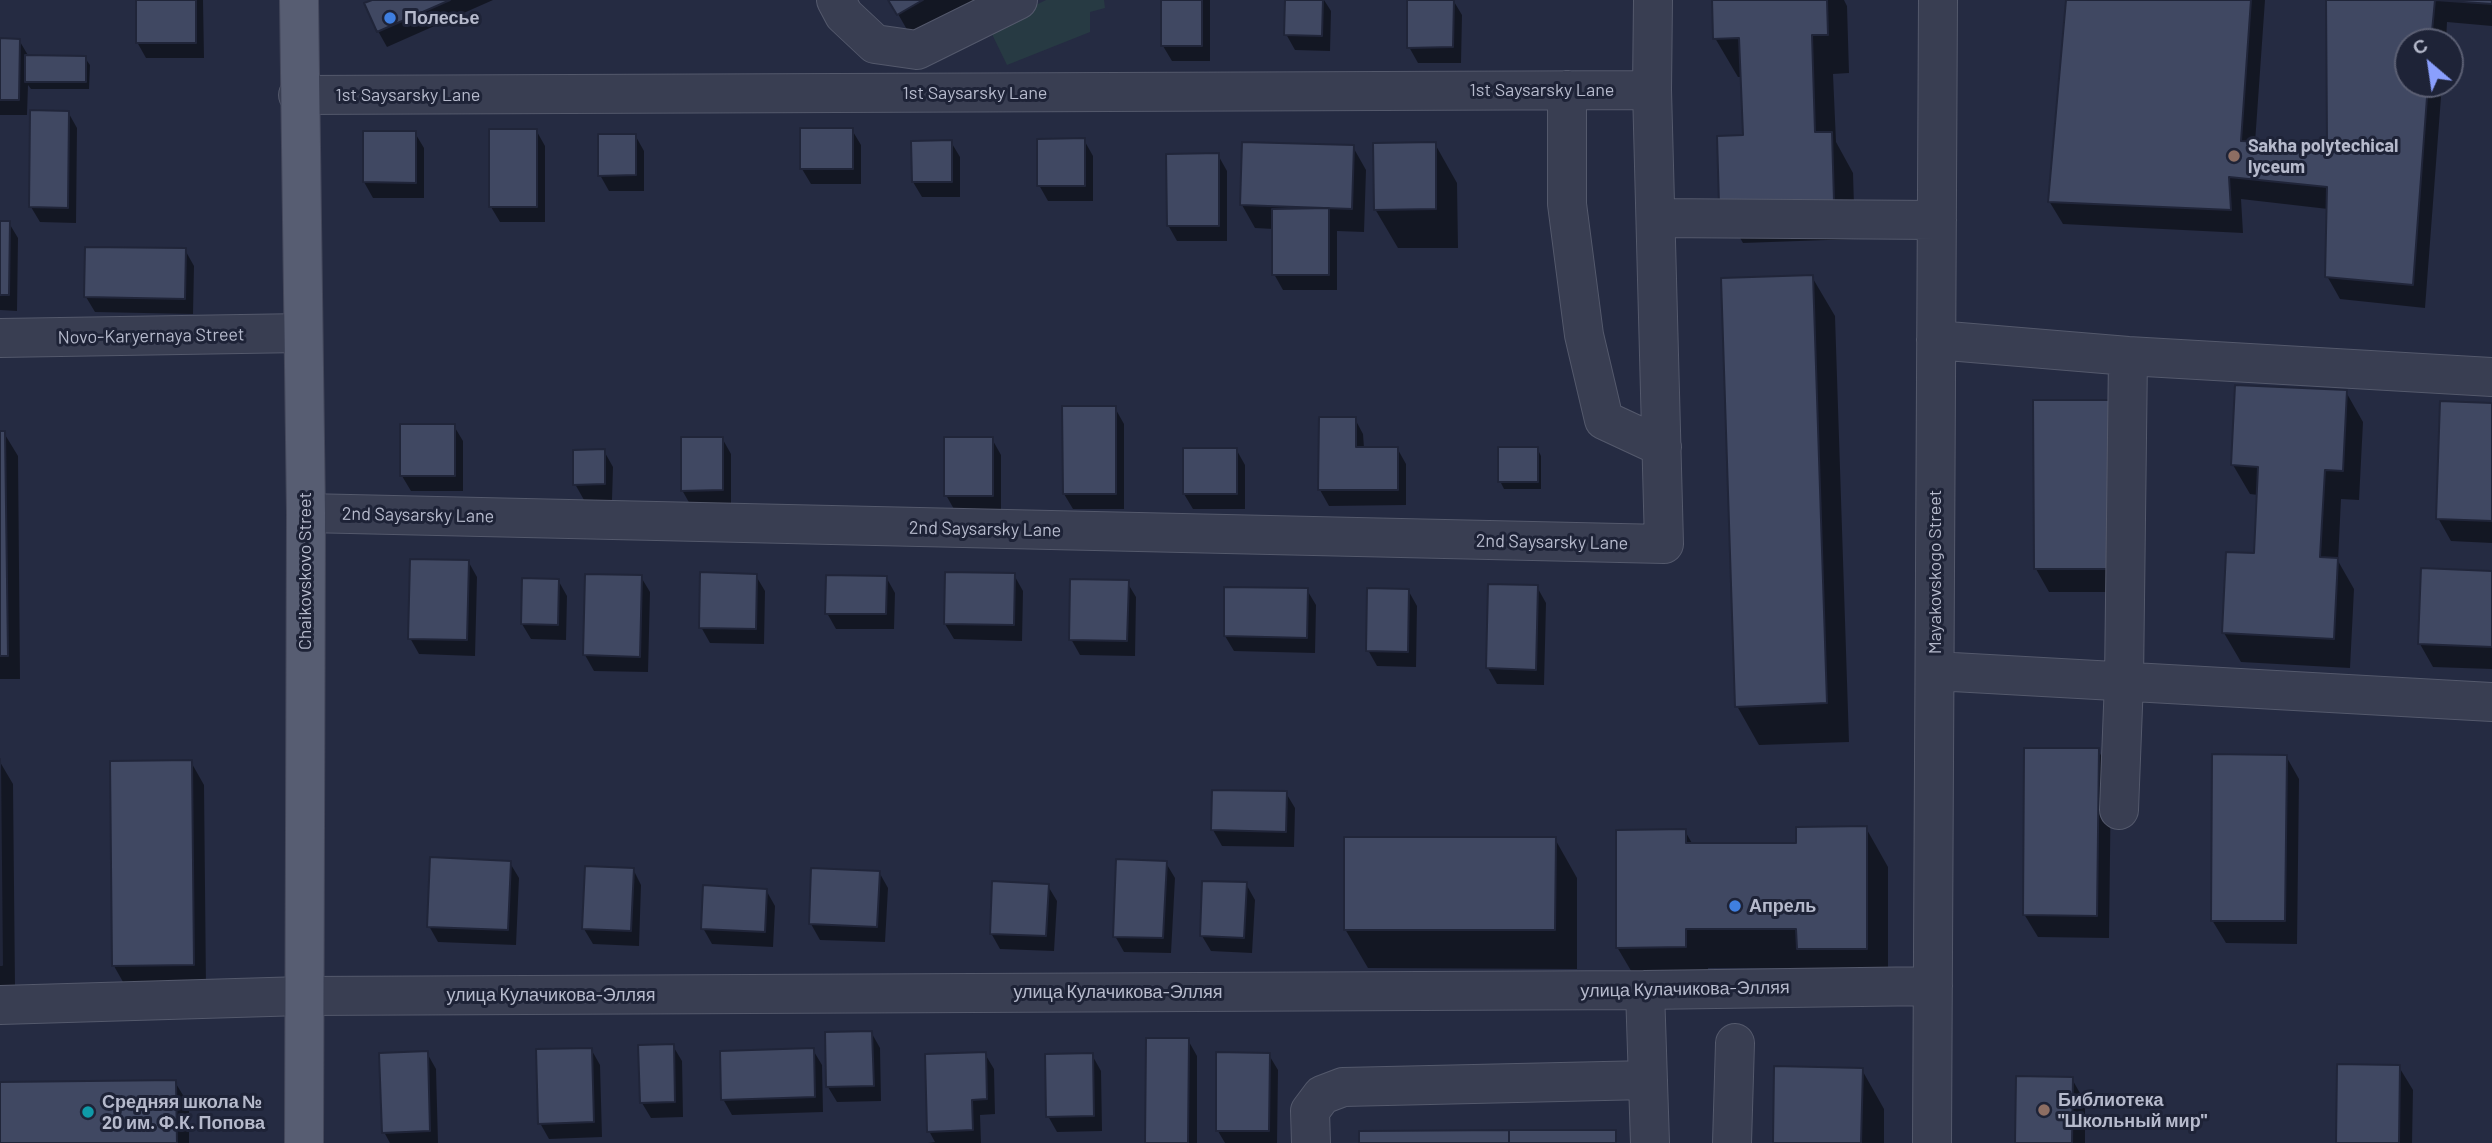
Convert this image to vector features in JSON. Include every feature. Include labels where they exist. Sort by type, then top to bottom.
[{"type":"main road","name":"Chaikovskovo Street","points":[[299,0],[298,95],[306,513],[304,1143]]},
{"type":"street","points":[[836,0],[844,15],[875,44],[917,50],[1018,0]]},
{"type":"street","points":[[1567,90],[1567,204],[1584,335],[1604,420],[1662,447],[1652,90],[1653,0]]},
{"type":"street","name":"Mayakovskogo Street","points":[[1932,1143],[1938,0]]},
{"type":"street","points":[[858,93],[875,44]]},
{"type":"street","name":"1st Saysarsky Lane","points":[[298,95],[1652,90]]},
{"type":"street","points":[[1656,218],[1937,220]]},
{"type":"street","name":"Novo-Karyernaya Street","points":[[0,338],[302,333]]},
{"type":"street","points":[[1936,340],[2128,356],[2492,377]]},
{"type":"street","points":[[2119,810],[2124,681],[2128,356]]},
{"type":"street","name":"2nd Saysarsky Lane","points":[[306,513],[1664,544],[1662,447]]},
{"type":"street","points":[[1935,671],[2492,702]]},
{"type":"street","name":"улица Кулачикова-Элляя","points":[[0,1005],[303,996],[1645,990],[1933,986]]},
{"type":"street","points":[[1645,990],[1650,1143]]},
{"type":"street","points":[[1732,1143],[1735,1044]]},
{"type":"street","points":[[1311,1143],[1310,1111],[1322,1095],[1343,1087],[1648,1080]]},
{"type":"shaded area","points":[[1046,0],[1104,0],[1105,8],[1090,12],[1090,32],[1007,65],[989,28]]},
{"type":"building","points":[[136,0],[196,0],[196,43],[136,43]]},
{"type":"building","name":"Полесье","points":[[372,0],[450,0],[377,32],[364,3]]},
{"type":"building","points":[[888,0],[923,0],[897,15]]},
{"type":"building","points":[[1161,0],[1202,0],[1202,46],[1161,46]]},
{"type":"building","points":[[1285,0],[1323,0],[1322,36],[1284,35]]},
{"type":"building","points":[[1407,0],[1454,0],[1453,47],[1407,48]]},
{"type":"building","points":[[1712,0],[1827,0],[1828,35],[1812,35],[1815,132],[1832,132],[1834,201],[1719,205],[1717,136],[1743,135],[1739,38],[1713,39]]},
{"type":"building","points":[[2066,0],[2251,0],[2241,141],[2327,144],[2326,0],[2435,0],[2432,28],[2394,28],[2394,98],[2427,98],[2413,285],[2325,277],[2327,187],[2229,177],[2231,210],[2048,202]]},
{"type":"building","points":[[2435,0],[2492,0],[2492,4]]},
{"type":"building","points":[[0,38],[20,39],[19,100],[0,100]]},
{"type":"building","points":[[25,55],[86,56],[86,82],[25,82]]},
{"type":"building","points":[[30,110],[69,111],[68,208],[29,207]]},
{"type":"building","points":[[800,128],[853,128],[853,169],[800,169]]},
{"type":"building","points":[[489,129],[537,129],[537,207],[489,207]]},
{"type":"building","points":[[363,131],[416,131],[416,183],[363,182]]},
{"type":"building","points":[[598,134],[636,134],[636,175],[598,176]]},
{"type":"building","points":[[1085,138],[1085,186],[1037,186],[1037,139]]},
{"type":"building","points":[[952,140],[952,182],[912,182],[911,141]]},
{"type":"building","points":[[1242,142],[1354,145],[1352,209],[1240,205]]},
{"type":"building","points":[[1436,142],[1436,209],[1374,210],[1373,143]]},
{"type":"building","points":[[1219,153],[1219,226],[1167,226],[1166,154]]},
{"type":"building","points":[[1329,208],[1329,275],[1272,275],[1272,209]]},
{"type":"building","points":[[0,221],[10,221],[9,295],[0,295]]},
{"type":"building","points":[[85,247],[186,248],[185,299],[84,297]]},
{"type":"building","points":[[1813,275],[1827,703],[1735,707],[1721,278]]},
{"type":"building","points":[[2235,385],[2347,390],[2343,471],[2325,470],[2320,557],[2338,558],[2334,639],[2222,633],[2226,552],[2254,553],[2258,467],[2231,465]]},
{"type":"building","points":[[2033,400],[2109,400],[2110,569],[2034,569]]},
{"type":"building","points":[[2440,401],[2492,403],[2492,521],[2436,519]]},
{"type":"building","points":[[1062,406],[1116,406],[1116,494],[1063,494]]},
{"type":"building","points":[[1319,417],[1356,417],[1356,447],[1398,447],[1398,490],[1318,490]]},
{"type":"building","points":[[400,424],[455,424],[455,476],[400,476]]},
{"type":"building","points":[[0,431],[5,431],[8,656],[0,656]]},
{"type":"building","points":[[681,437],[723,437],[723,490],[681,491]]},
{"type":"building","points":[[944,437],[993,437],[993,496],[944,496]]},
{"type":"building","points":[[1498,447],[1538,447],[1538,482],[1498,482]]},
{"type":"building","points":[[1183,448],[1237,448],[1237,494],[1183,494]]},
{"type":"building","points":[[605,449],[605,484],[573,485],[573,450]]},
{"type":"building","points":[[410,559],[469,560],[467,640],[408,639]]},
{"type":"building","points":[[2421,568],[2492,571],[2492,647],[2418,644]]},
{"type":"building","points":[[700,572],[757,574],[756,629],[699,628]]},
{"type":"building","points":[[945,572],[1015,573],[1014,625],[944,624]]},
{"type":"building","points":[[585,574],[642,575],[640,657],[583,655]]},
{"type":"building","points":[[826,575],[887,576],[886,614],[825,614]]},
{"type":"building","points":[[522,578],[559,579],[558,625],[521,624]]},
{"type":"building","points":[[1070,579],[1129,580],[1127,641],[1069,640]]},
{"type":"building","points":[[1488,584],[1538,585],[1536,670],[1486,668]]},
{"type":"building","points":[[1224,587],[1308,588],[1307,638],[1224,636]]},
{"type":"building","points":[[1367,588],[1409,589],[1408,652],[1366,651]]},
{"type":"building","points":[[2024,748],[2099,748],[2097,916],[2023,915]]},
{"type":"building","points":[[2212,754],[2287,755],[2285,921],[2211,921]]},
{"type":"building","points":[[0,759],[2,965],[0,965]]},
{"type":"building","points":[[192,760],[194,965],[112,966],[110,761]]},
{"type":"building","points":[[1212,790],[1287,791],[1286,832],[1211,830]]},
{"type":"building","points":[[1867,826],[1867,949],[1797,949],[1796,929],[1686,929],[1686,947],[1616,948],[1616,830],[1686,829],[1686,843],[1796,843],[1796,827]]},
{"type":"building","points":[[1344,837],[1556,837],[1555,930],[1344,930]]},
{"type":"building","points":[[430,857],[511,861],[508,930],[427,927]]},
{"type":"building","points":[[1116,859],[1167,861],[1163,938],[1113,937]]},
{"type":"building","points":[[585,866],[634,868],[631,931],[582,929]]},
{"type":"building","points":[[811,868],[880,871],[877,927],[809,924]]},
{"type":"building","points":[[992,881],[1049,884],[1046,936],[990,934]]},
{"type":"building","points":[[1202,881],[1247,882],[1244,938],[1200,936]]},
{"type":"building","points":[[703,885],[767,889],[765,932],[701,929]]},
{"type":"building","points":[[872,1031],[874,1086],[826,1087],[825,1032]]},
{"type":"building","points":[[1146,1038],[1189,1038],[1188,1143],[1145,1143]]},
{"type":"building","points":[[674,1044],[675,1102],[640,1103],[638,1045]]},
{"type":"building","points":[[592,1048],[594,1122],[538,1124],[536,1049]]},
{"type":"building","points":[[814,1048],[815,1097],[721,1100],[720,1051]]},
{"type":"building","points":[[428,1051],[430,1131],[382,1133],[379,1053]]},
{"type":"building","points":[[986,1052],[987,1099],[972,1100],[973,1130],[927,1132],[925,1054]]},
{"type":"building","points":[[1216,1052],[1270,1053],[1269,1131],[1216,1131]]},
{"type":"building","points":[[1093,1053],[1094,1116],[1046,1117],[1045,1054]]},
{"type":"building","points":[[2337,1064],[2400,1065],[2399,1143],[2336,1143]]},
{"type":"building","points":[[1774,1066],[1863,1068],[1861,1143],[1773,1143]]},
{"type":"building","name":"Библиотека \"Школьный мир\"","points":[[2016,1076],[2073,1077],[2072,1143],[2015,1143]]},
{"type":"building","name":"Средняя школа № 20 им. Ф.К. Попова","points":[[176,1080],[177,1143],[0,1143],[0,1082]]},
{"type":"building","points":[[1509,1130],[1509,1143],[1359,1143],[1359,1131]]},
{"type":"building","points":[[1509,1130],[1616,1130],[1616,1143],[1509,1143]]},
{"type":"place","name":"Полесье","points":[[390,18]]},
{"type":"place","name":"Sakha polytechical lyceum","points":[[2234,156]]},
{"type":"place","name":"Апрель","points":[[1735,906]]},
{"type":"place","name":"Библиотека \"Школьный мир\"","points":[[2044,1110]]},
{"type":"place","name":"Средняя школа № 20 им. Ф.К. Попова","points":[[88,1112]]}]
